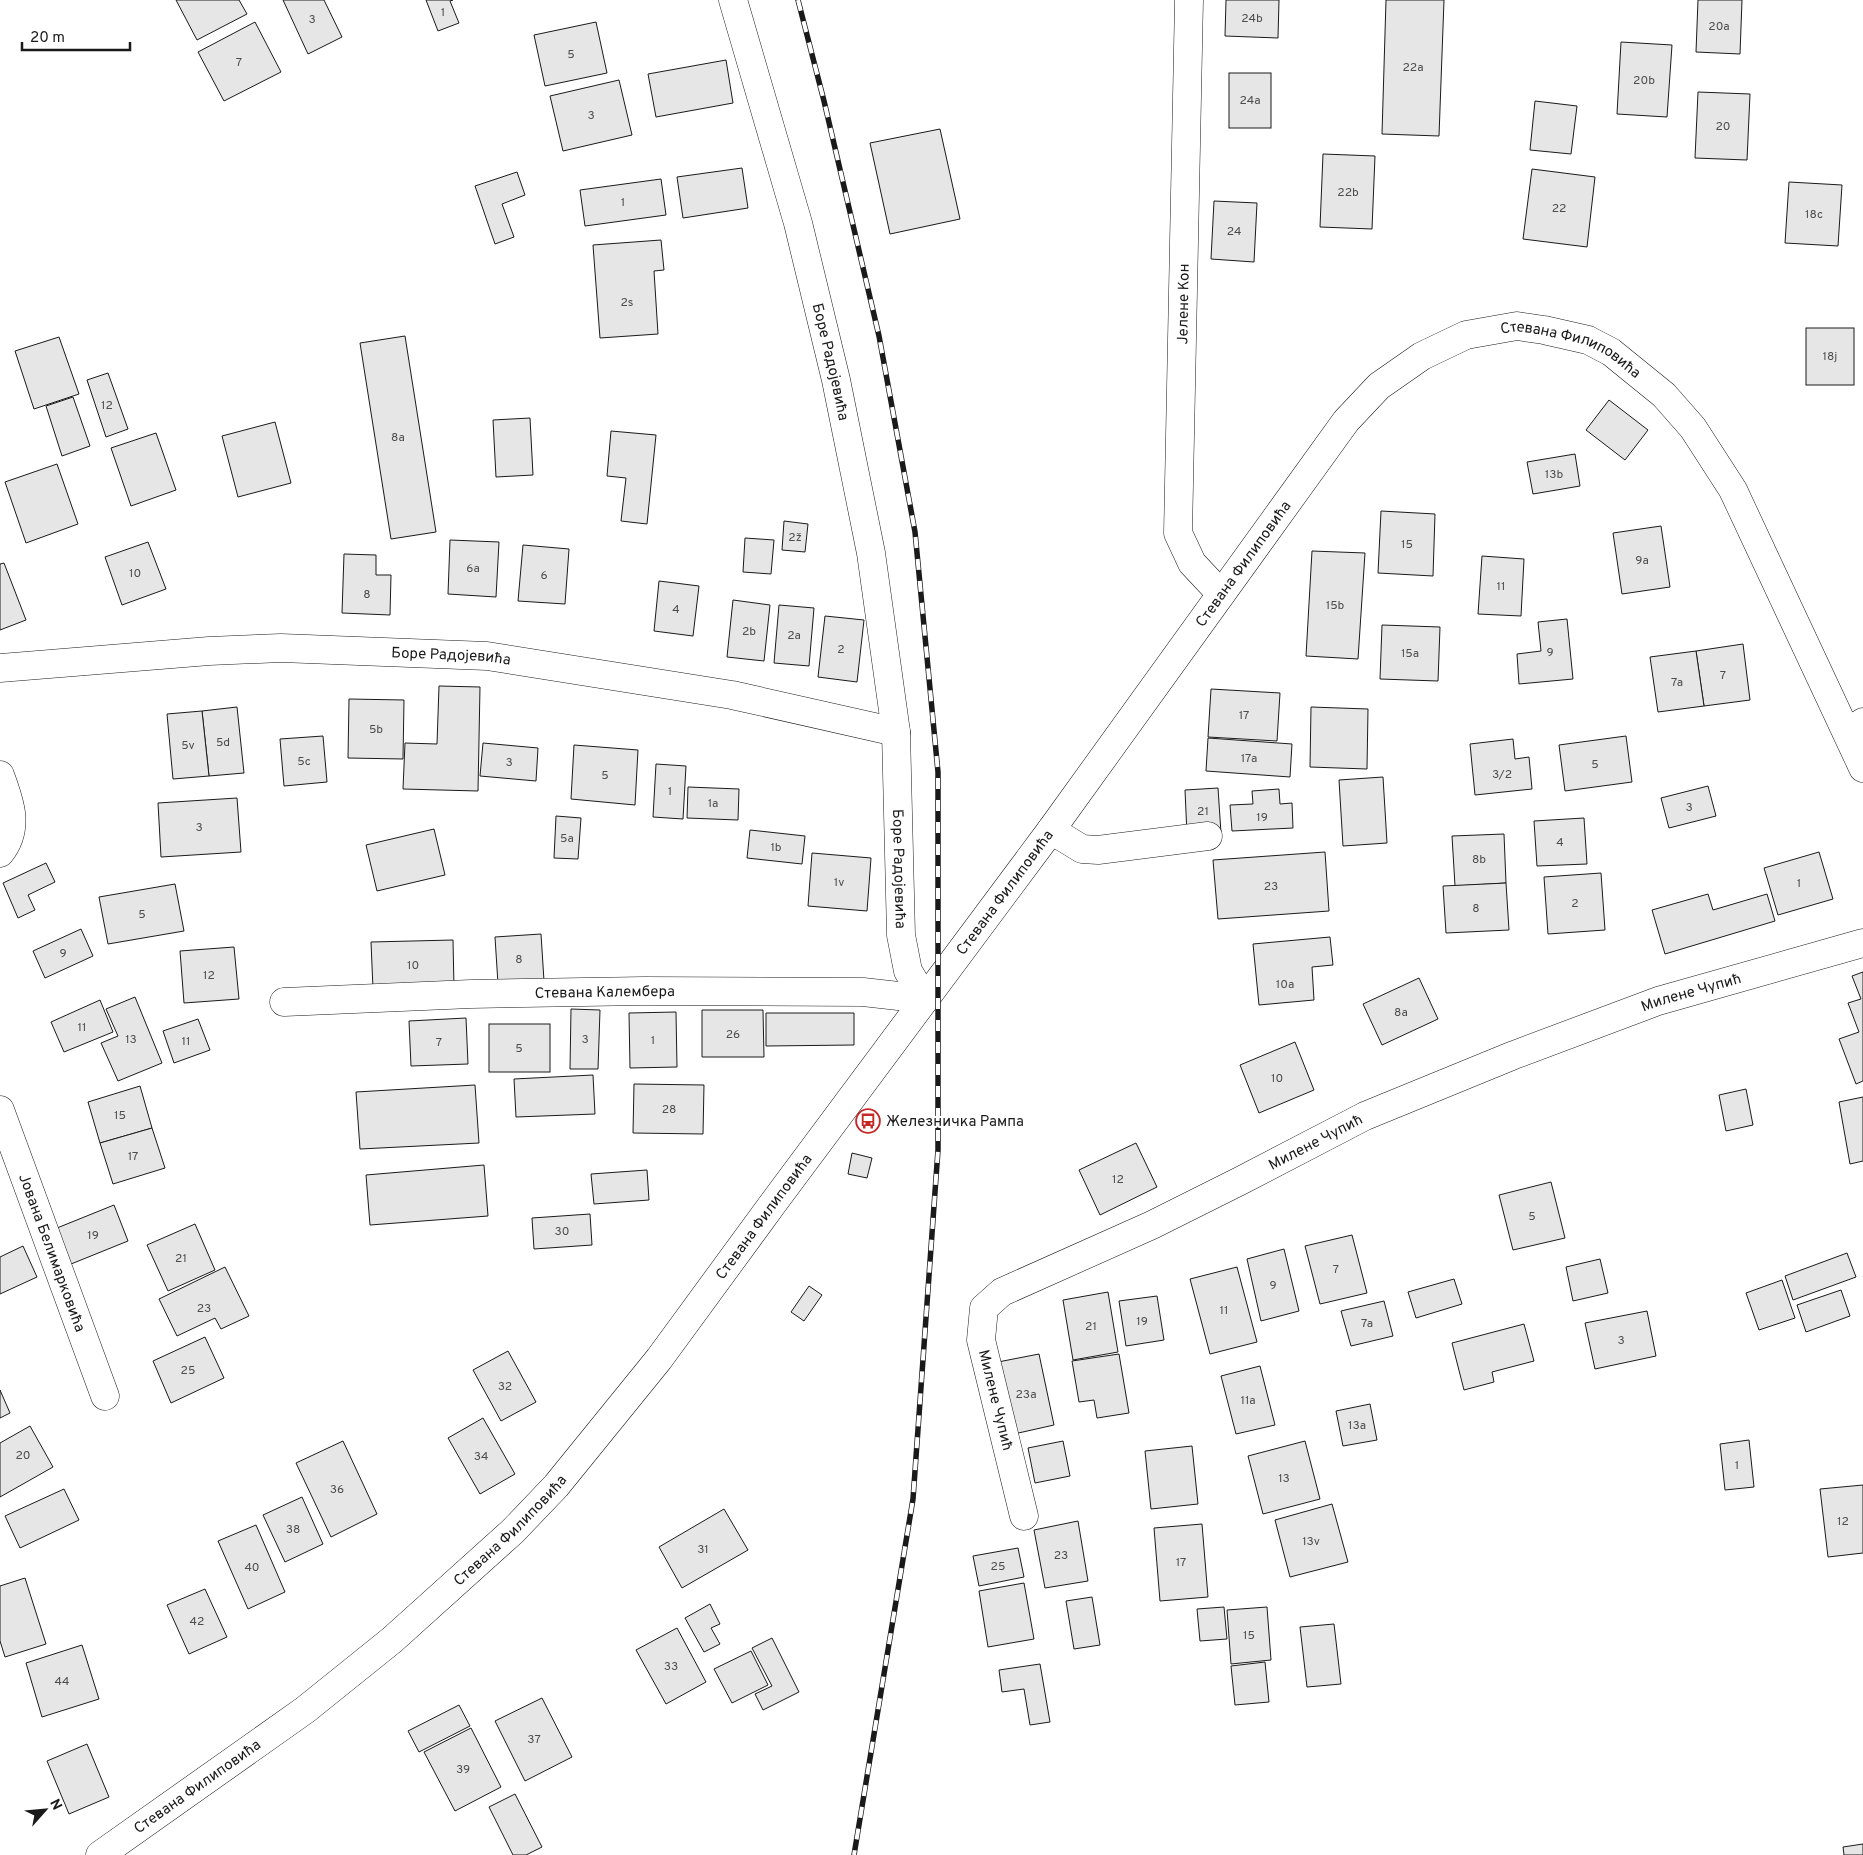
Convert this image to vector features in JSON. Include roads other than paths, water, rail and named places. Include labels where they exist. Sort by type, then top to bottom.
[{"type":"street","name":"Боре Радојевића","points":[[733,0],[798,223],[836,380],[871,553],[896,732],[901,935],[908,971],[925,999]]},
{"type":"street","name":"Јелене Кон","points":[[1189,0],[1178,533],[1192,563],[1221,594]]},
{"type":"street","name":"Стевана Филиповића","points":[[100,1855],[306,1710],[456,1585],[520,1525],[556,1486],[659,1359],[1051,830],[1346,421],[1379,386],[1422,356],[1466,335],[1518,326],[1544,330],[1588,340],[1611,352],[1664,396],[1693,428],[1733,490],[1829,697],[1855,727],[1863,768]]},
{"type":"street","name":"Боре Радојевића","points":[[0,668],[209,651],[280,648],[487,656],[732,695],[896,732]]},
{"type":"street","points":[[0,775],[10,803],[13,820],[6,846],[0,853]]},
{"type":"street","points":[[1051,830],[1082,849],[1098,850],[1208,836]]},
{"type":"street","name":"Милене Чупић","points":[[1024,1516],[981,1340],[984,1308],[1002,1292],[1152,1225],[1240,1182],[1365,1116],[1514,1054],[1658,1001],[1863,943]]},
{"type":"street","name":"Стевана Калембера","points":[[284,1002],[471,994],[644,992],[863,992],[925,999]]},
{"type":"street","name":"Јована Белимарковића","points":[[0,1110],[105,1396]]},
{"type":"railway","points":[[798,0],[824,101],[879,336],[915,532],[938,772],[938,1150],[913,1499],[854,1855]]},
{"type":"place","name":"Железничка Рампа","points":[[868,1121]]}]
